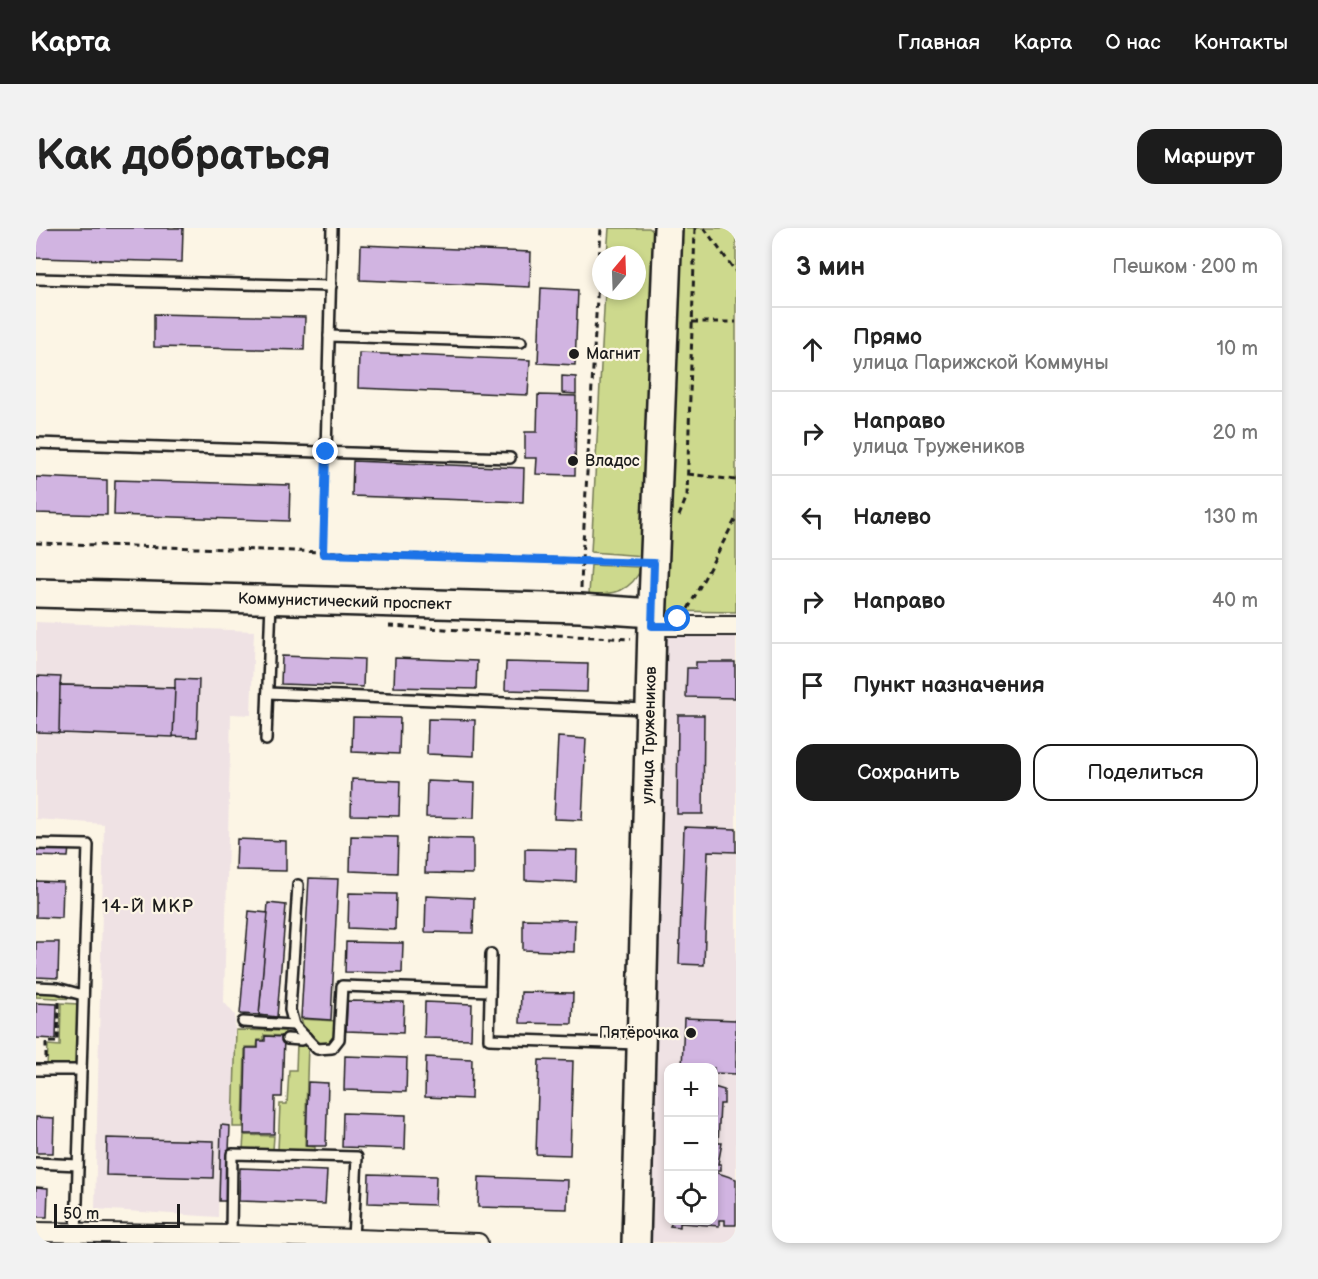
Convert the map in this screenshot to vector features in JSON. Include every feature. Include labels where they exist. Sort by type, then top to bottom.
[{"type":"main road","name":"улица Тружеников","points":[[636,1243],[650,709],[658,626],[654,563],[668,228]]},
{"type":"main road","name":"Коммунистический проспект","points":[[36,593],[580,608],[658,626]]},
{"type":"street","points":[[658,626],[736,626]]},
{"type":"street","points":[[36,1232],[231,1235],[478,1243]]},
{"type":"lane","points":[[326,452],[332,228]]},
{"type":"lane","points":[[36,279],[331,286]]},
{"type":"lane","points":[[329,336],[521,342]]},
{"type":"lane","points":[[36,443],[510,458]]},
{"type":"lane","points":[[266,740],[271,599]]},
{"type":"lane","points":[[268,693],[650,709]]},
{"type":"lane","points":[[36,844],[88,845],[76,1234]]},
{"type":"lane","points":[[298,885],[290,1010],[294,1025],[317,1049],[332,1048],[339,1039],[342,986],[490,991]]},
{"type":"lane","points":[[491,954],[489,1038],[641,1044]]},
{"type":"lane","points":[[36,987],[57,988],[83,995]]},
{"type":"lane","points":[[243,1022],[294,1025]]},
{"type":"lane","points":[[287,1039],[301,1040],[306,1037]]},
{"type":"lane","points":[[41,1070],[81,1070]]},
{"type":"lane","points":[[231,1235],[232,1154],[357,1157],[353,1239]]},
{"type":"lane","points":[[36,1163],[78,1165]]},
{"type":"path","points":[[582,560],[601,228]]},
{"type":"path","points":[[679,517],[687,496],[695,228]]},
{"type":"path","points":[[704,228],[736,272]]},
{"type":"path","points":[[692,322],[736,322]]},
{"type":"path","points":[[323,554],[326,452]]},
{"type":"path","points":[[688,474],[736,480]]},
{"type":"path","points":[[377,626],[658,626],[683,619],[736,518]]},
{"type":"path","points":[[36,543],[654,563]]},
{"type":"path","points":[[41,1070],[46,1042],[58,1042],[59,1000]]},
{"type":"shaded area","points":[[36,622],[254,631],[251,715],[231,714],[224,1002],[235,1015],[233,1125],[221,1125],[218,1217],[95,1209],[104,824],[36,819]]},
{"type":"shaded area","points":[[661,633],[736,636],[736,1243],[645,1242]]},
{"type":"green space","points":[[609,228],[649,228],[657,234],[644,556],[591,552],[605,300],[646,300],[646,246],[608,246]]},
{"type":"green space","points":[[676,228],[736,228],[736,612],[664,611]]},
{"type":"green space","points":[[591,565],[642,567],[627,587],[606,594],[589,594]]},
{"type":"green space","points":[[37,990],[56,990],[79,999],[36,997]]},
{"type":"green space","points":[[61,1003],[78,1004],[76,1067],[47,1067],[48,1045],[60,1046]]},
{"type":"green space","points":[[301,1019],[336,1021],[336,1036],[330,1044],[319,1044],[304,1028]]},
{"type":"green space","points":[[236,1030],[285,1031],[285,1036],[264,1035],[264,1040],[258,1040],[257,1047],[245,1047],[243,1127],[233,1127]]},
{"type":"green space","points":[[297,1043],[308,1044],[305,1146],[315,1147],[315,1152],[278,1150],[280,1104],[287,1104],[289,1070],[296,1070]]},
{"type":"green space","points":[[244,1135],[274,1136],[273,1150],[243,1149]]},
{"type":"building","points":[[36,228],[183,228],[182,262],[36,258]]},
{"type":"building","points":[[361,245],[531,252],[530,287],[360,280]]},
{"type":"building","points":[[541,288],[578,290],[575,365],[538,363]]},
{"type":"building","points":[[154,314],[305,317],[304,350],[154,347]]},
{"type":"building","points":[[359,353],[530,360],[528,395],[358,388]]},
{"type":"building","points":[[562,376],[576,377],[576,394],[562,393]]},
{"type":"building","points":[[538,395],[576,396],[575,475],[536,474],[537,458],[525,458],[525,432],[537,432]]},
{"type":"building","points":[[353,461],[524,468],[523,502],[352,496]]},
{"type":"building","points":[[36,477],[107,480],[107,515],[36,513]]},
{"type":"building","points":[[115,480],[290,485],[289,521],[114,515]]},
{"type":"building","points":[[282,656],[364,659],[363,687],[281,684]]},
{"type":"building","points":[[395,658],[477,661],[476,689],[394,687]]},
{"type":"building","points":[[506,662],[588,664],[587,692],[505,690]]},
{"type":"building","points":[[696,662],[735,662],[735,698],[686,697],[687,668],[696,668]]},
{"type":"building","points":[[37,676],[61,677],[60,685],[175,688],[175,679],[199,680],[197,737],[36,732]]},
{"type":"building","points":[[60,685],[175,688],[173,737],[59,733]]},
{"type":"building","points":[[678,715],[704,715],[703,814],[677,814]]},
{"type":"building","points":[[353,717],[400,718],[399,754],[352,752]]},
{"type":"building","points":[[428,719],[475,720],[474,756],[427,754]]},
{"type":"building","points":[[558,737],[586,739],[582,820],[554,819]]},
{"type":"building","points":[[352,779],[400,781],[399,816],[351,815]]},
{"type":"building","points":[[427,781],[475,783],[474,818],[426,817]]},
{"type":"building","points":[[684,827],[736,829],[736,852],[708,851],[704,965],[679,964]]},
{"type":"building","points":[[351,836],[398,837],[397,873],[350,871]]},
{"type":"building","points":[[426,838],[473,839],[473,874],[425,873]]},
{"type":"building","points":[[237,839],[286,841],[286,871],[236,870]]},
{"type":"building","points":[[36,846],[69,847],[68,857],[36,856]]},
{"type":"building","points":[[525,849],[577,850],[576,882],[525,880]]},
{"type":"building","points":[[309,878],[338,879],[331,1020],[301,1018]]},
{"type":"building","points":[[36,881],[63,882],[62,918],[36,917]]},
{"type":"building","points":[[349,893],[396,894],[395,930],[348,928]]},
{"type":"building","points":[[426,896],[474,898],[473,933],[425,932]]},
{"type":"building","points":[[268,903],[286,905],[277,1017],[259,1015]]},
{"type":"building","points":[[249,911],[268,913],[259,1015],[240,1014]]},
{"type":"building","points":[[523,919],[575,920],[574,952],[523,950]]},
{"type":"building","points":[[36,942],[59,942],[58,978],[36,977]]},
{"type":"building","points":[[346,942],[403,943],[402,973],[345,972]]},
{"type":"building","points":[[521,992],[573,993],[572,1024],[520,1023]]},
{"type":"building","points":[[347,1001],[404,1002],[403,1033],[346,1031]]},
{"type":"building","points":[[425,1002],[472,1004],[471,1039],[424,1038]]},
{"type":"building","points":[[36,1003],[57,1004],[56,1039],[36,1038]]},
{"type":"building","points":[[684,1018],[736,1020],[736,1074],[718,1073],[718,1063],[682,1063]]},
{"type":"building","points":[[265,1036],[284,1037],[282,1097],[275,1097],[274,1134],[244,1134],[246,1048],[258,1048],[258,1041],[265,1041]]},
{"type":"building","points":[[345,1056],[407,1058],[406,1092],[344,1090]]},
{"type":"building","points":[[426,1057],[472,1059],[471,1099],[425,1097]]},
{"type":"building","points":[[539,1060],[573,1061],[570,1155],[536,1154]]},
{"type":"building","points":[[308,1082],[328,1083],[326,1146],[306,1146]]},
{"type":"building","points":[[718,1088],[724,1090],[724,1104],[720,1104],[718,1143]]},
{"type":"building","points":[[343,1113],[406,1115],[405,1149],[342,1147]]},
{"type":"building","points":[[36,1117],[54,1118],[53,1153],[36,1153]]},
{"type":"building","points":[[221,1125],[230,1126],[227,1201],[219,1201]]},
{"type":"building","points":[[107,1138],[214,1141],[213,1178],[106,1175]]},
{"type":"building","points":[[718,1143],[722,1143],[718,1164]]},
{"type":"building","points":[[240,1168],[327,1171],[325,1204],[239,1201]]},
{"type":"building","points":[[718,1173],[736,1179],[736,1225],[725,1225],[725,1220],[719,1220],[719,1226],[706,1225],[718,1225]]},
{"type":"building","points":[[369,1174],[436,1176],[435,1205],[368,1203]]},
{"type":"building","points":[[479,1177],[568,1180],[567,1209],[478,1207]]},
{"type":"building","points":[[36,1187],[48,1188],[47,1217],[36,1217]]},
{"type":"place","name":"Магнит","points":[[574,354]]},
{"type":"place","name":"Владос","points":[[573,461]]},
{"type":"place","name":"Пятёрочка","points":[[691,1033]]},
{"type":"district","name":"14-Й МКР","points":[[148,906]]},
{"type":"route","points":[[326,452],[323,554],[654,563],[652,626],[678,626],[678,619]]}]
